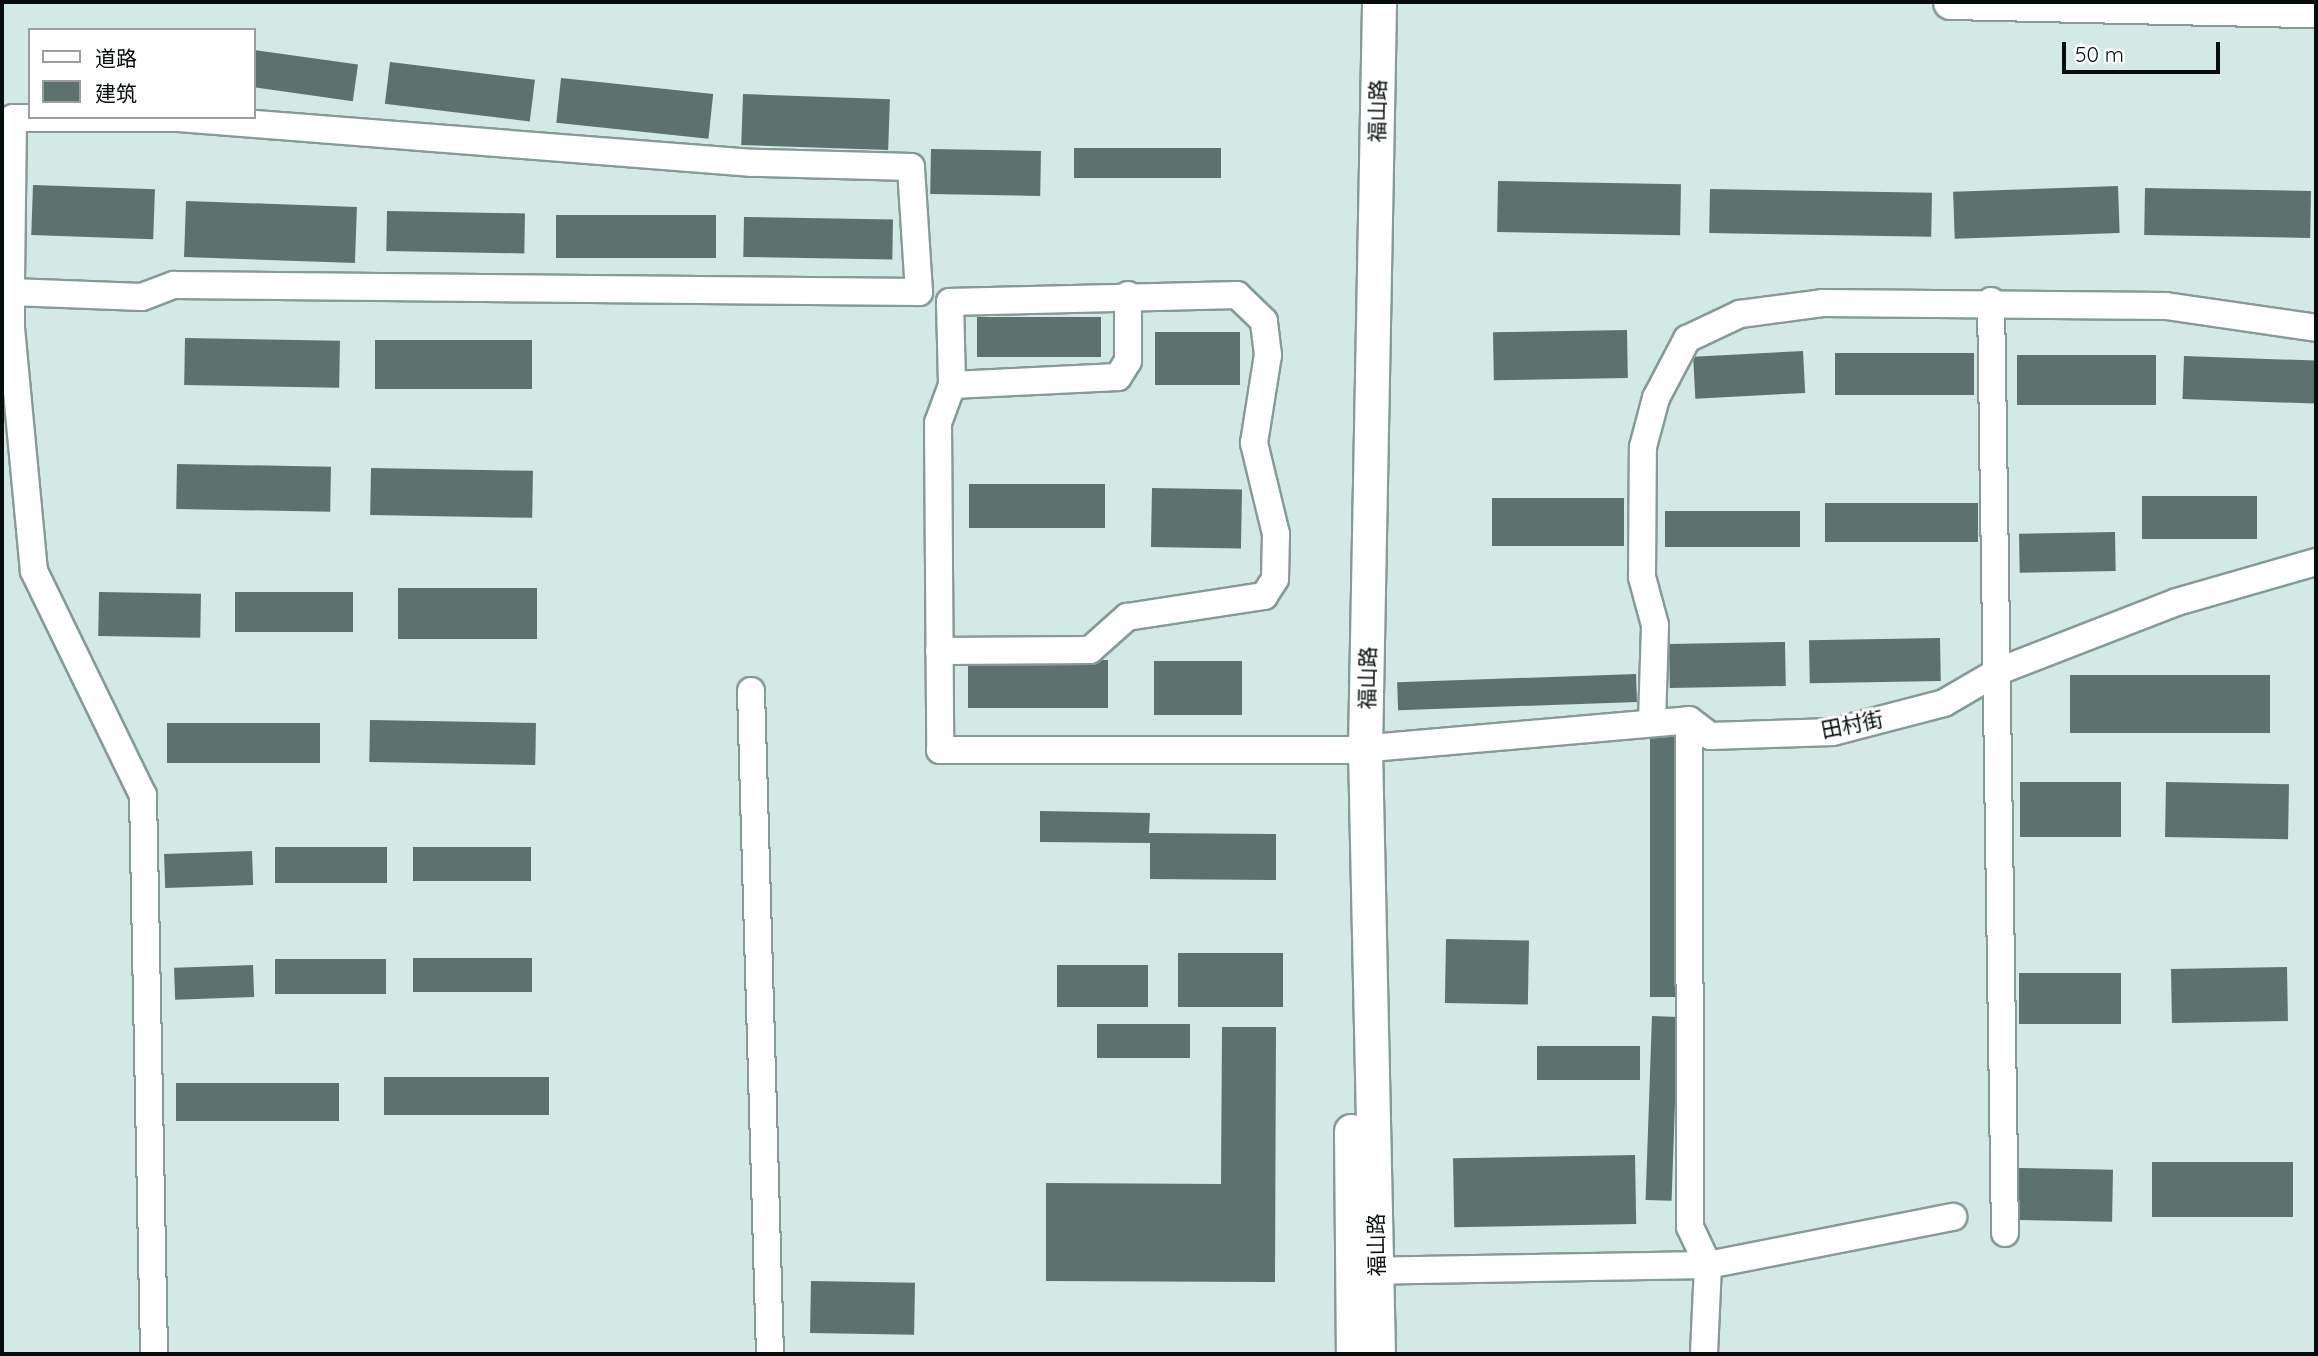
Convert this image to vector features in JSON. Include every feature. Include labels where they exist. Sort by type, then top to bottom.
[{"type":"main road","points":[[1353,1354],[1364,1271],[1357,749],[1355,2]]},
{"type":"main road","name":"福山路","points":[[1357,749],[1378,2]]},
{"type":"main road","points":[[1950,2],[2316,10]]},
{"type":"main road","name":"福山路","points":[[1364,1271],[1378,1354]]},
{"type":"street","points":[[28,118],[13,118],[11,292],[34,571],[143,794],[154,1354]]},
{"type":"street","points":[[11,292],[142,297],[174,285],[919,292],[911,167],[753,163],[191,119]]},
{"type":"street","points":[[939,651],[1090,650],[1127,617],[1264,596],[1275,579],[1276,534],[1254,443],[1268,355],[1264,321],[1237,295],[1129,295],[950,302],[952,385],[939,423],[939,651],[940,750],[1357,749],[1689,720],[1690,1227],[1708,1265],[1704,1354]]},
{"type":"street","points":[[952,385],[1118,377],[1128,361],[1129,295]]},
{"type":"street","points":[[1652,722],[1655,625],[1642,577],[1643,447],[1656,398],[1687,339],[1741,314],[1822,303],[1991,301],[2166,306],[2316,328]]},
{"type":"street","points":[[1991,301],[1999,671],[2005,1233]]},
{"type":"street","name":"田村街","points":[[1689,720],[1710,736],[1833,732],[1944,703],[1999,671],[2177,601],[2316,562]]},
{"type":"street","points":[[751,691],[771,1354]]},
{"type":"street","points":[[1364,1271],[1708,1265],[1953,1217]]},
{"type":"building","points":[[256,50],[358,65],[353,101],[256,88]]},
{"type":"building","points":[[390,62],[535,80],[530,121],[385,104]]},
{"type":"building","points":[[561,78],[713,94],[708,139],[556,123]]},
{"type":"building","points":[[743,94],[890,99],[888,150],[741,145]]},
{"type":"building","points":[[1074,148],[1221,148],[1221,178],[1074,178]]},
{"type":"building","points":[[931,149],[1041,151],[1040,196],[930,194]]},
{"type":"building","points":[[1498,181],[1681,184],[1680,235],[1497,232]]},
{"type":"building","points":[[33,185],[155,189],[153,239],[31,235]]},
{"type":"building","points":[[2118,186],[2120,233],[1955,239],[1953,192]]},
{"type":"building","points":[[2145,188],[2311,191],[2310,238],[2144,235]]},
{"type":"building","points":[[1710,189],[1932,193],[1931,237],[1709,233]]},
{"type":"building","points":[[186,201],[357,207],[355,263],[184,257]]},
{"type":"building","points":[[387,211],[525,213],[524,253],[386,251]]},
{"type":"building","points":[[556,215],[716,215],[716,258],[556,258]]},
{"type":"building","points":[[744,217],[893,220],[892,260],[743,257]]},
{"type":"building","points":[[977,317],[1101,317],[1101,357],[977,357]]},
{"type":"building","points":[[1627,330],[1628,378],[1494,380],[1493,332]]},
{"type":"building","points":[[1155,332],[1240,332],[1240,385],[1155,385]]},
{"type":"building","points":[[185,338],[340,341],[339,388],[184,385]]},
{"type":"building","points":[[375,340],[532,340],[532,389],[375,389]]},
{"type":"building","points":[[1803,351],[1805,393],[1695,399],[1693,357]]},
{"type":"building","points":[[1835,353],[1974,353],[1974,395],[1835,395]]},
{"type":"building","points":[[2017,355],[2156,355],[2156,405],[2017,405]]},
{"type":"building","points":[[2184,356],[2316,361],[2314,404],[2182,399]]},
{"type":"building","points":[[177,464],[331,467],[330,512],[176,509]]},
{"type":"building","points":[[371,468],[533,471],[532,518],[370,515]]},
{"type":"building","points":[[969,484],[1105,484],[1105,528],[969,528]]},
{"type":"building","points":[[1152,488],[1242,490],[1241,549],[1151,547]]},
{"type":"building","points":[[2142,496],[2257,496],[2257,539],[2142,539]]},
{"type":"building","points":[[1492,498],[1624,498],[1624,546],[1492,546]]},
{"type":"building","points":[[1825,503],[1978,503],[1978,542],[1825,542]]},
{"type":"building","points":[[1665,511],[1800,511],[1800,547],[1665,547]]},
{"type":"building","points":[[2115,532],[2116,571],[2020,573],[2019,534]]},
{"type":"building","points":[[398,588],[537,588],[537,639],[398,639]]},
{"type":"building","points":[[99,592],[201,594],[200,638],[98,636]]},
{"type":"building","points":[[235,592],[353,592],[353,632],[235,632]]},
{"type":"building","points":[[1940,638],[1941,681],[1810,683],[1809,640]]},
{"type":"building","points":[[1785,642],[1786,686],[1670,688],[1669,644]]},
{"type":"building","points":[[968,660],[1108,660],[1108,708],[968,708]]},
{"type":"building","points":[[1154,661],[1242,661],[1242,715],[1154,715]]},
{"type":"building","points":[[1636,674],[1637,702],[1398,710],[1397,682]]},
{"type":"building","points":[[2070,675],[2270,675],[2270,733],[2070,733]]},
{"type":"building","points":[[370,720],[536,723],[535,765],[369,762]]},
{"type":"building","points":[[167,723],[320,723],[320,763],[167,763]]},
{"type":"building","points":[[1650,732],[1678,732],[1678,997],[1650,997]]},
{"type":"building","points":[[2020,782],[2121,782],[2121,837],[2020,837]]},
{"type":"building","points":[[2166,782],[2289,784],[2288,839],[2165,837]]},
{"type":"building","points":[[1040,811],[1150,813],[1149,833],[1276,834],[1276,880],[1150,879],[1150,843],[1040,842]]},
{"type":"building","points":[[275,847],[387,847],[387,883],[275,883]]},
{"type":"building","points":[[413,847],[531,847],[531,881],[413,881]]},
{"type":"building","points":[[252,851],[253,885],[165,888],[164,854]]},
{"type":"building","points":[[1446,939],[1529,940],[1528,1004],[1445,1003]]},
{"type":"building","points":[[1178,953],[1283,953],[1283,1007],[1178,1007]]},
{"type":"building","points":[[413,958],[532,958],[532,992],[413,992]]},
{"type":"building","points":[[275,959],[386,959],[386,994],[275,994]]},
{"type":"building","points":[[253,965],[254,997],[175,1000],[174,968]]},
{"type":"building","points":[[1057,965],[1148,965],[1148,1007],[1057,1007]]},
{"type":"building","points":[[2287,967],[2288,1021],[2172,1023],[2171,969]]},
{"type":"building","points":[[2019,973],[2121,973],[2121,1024],[2019,1024]]},
{"type":"building","points":[[1652,1016],[1678,1017],[1672,1201],[1646,1200]]},
{"type":"building","points":[[1097,1024],[1190,1024],[1190,1058],[1097,1058]]},
{"type":"building","points":[[1222,1027],[1276,1027],[1275,1282],[1046,1281],[1046,1183],[1221,1184]]},
{"type":"building","points":[[1537,1046],[1640,1046],[1640,1080],[1537,1080]]},
{"type":"building","points":[[384,1077],[549,1077],[549,1115],[384,1115]]},
{"type":"building","points":[[176,1083],[339,1083],[339,1121],[176,1121]]},
{"type":"building","points":[[1635,1155],[1636,1224],[1454,1227],[1453,1158]]},
{"type":"building","points":[[2152,1162],[2293,1162],[2293,1217],[2152,1217]]},
{"type":"building","points":[[2018,1168],[2113,1170],[2112,1222],[2017,1220]]},
{"type":"building","points":[[811,1281],[915,1283],[914,1335],[810,1333]]}]
